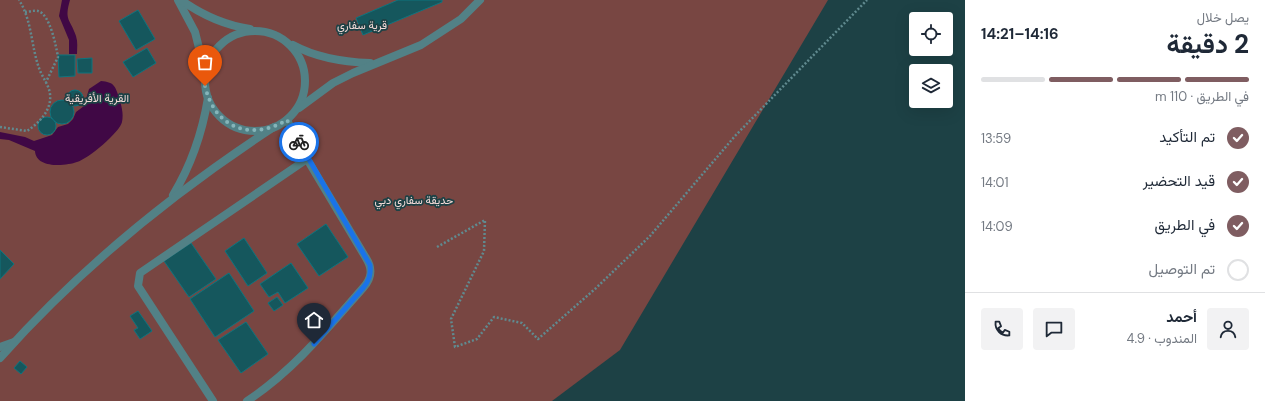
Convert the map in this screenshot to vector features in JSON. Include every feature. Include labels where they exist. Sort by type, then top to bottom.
[{"type":"street","points":[[178,0],[195,32],[205,74],[205,86],[208,98],[214,110],[223,120],[235,127],[261,131],[274,128]]},
{"type":"street","points":[[181,0],[214,19],[236,27],[273,34],[306,52],[328,59],[350,63],[373,63]]},
{"type":"street","points":[[0,358],[53,301],[170,199],[221,162],[287,120],[297,109],[333,83],[373,63],[421,45],[461,19],[480,0]]},
{"type":"street","points":[[205,74],[210,60],[218,47],[230,38],[243,32],[258,31]]},
{"type":"street","points":[[286,41],[296,52],[303,66],[306,80],[304,95],[297,109]]},
{"type":"street","points":[[170,199],[185,176],[196,151],[204,125],[208,98]]},
{"type":"street","points":[[247,401],[279,378],[297,362],[366,285],[371,274],[370,265],[307,159],[287,120]]},
{"type":"street","points":[[212,401],[138,286],[140,273],[307,159]]},
{"type":"street","points":[[0,347],[14,342]]},
{"type":"path","points":[[0,127],[27,131],[35,126],[45,114],[49,104],[50,94],[39,69],[24,12],[19,0]]},
{"type":"path","points":[[437,247],[485,220],[484,251],[451,319],[455,347],[477,338],[494,317],[522,323],[538,338],[595,289],[650,236],[735,136],[867,0]]},
{"type":"path","points":[[24,12],[37,11],[44,15],[48,20],[58,57],[46,82]]},
{"type":"green space","name":"حديقة سفاري دبي","points":[[0,0],[828,0],[620,350],[552,401],[0,401]]},
{"type":"shaded area","points":[[62,0],[70,0],[68,7],[68,19],[77,38],[77,54],[69,54],[69,40],[59,16]]},
{"type":"shaded area","points":[[101,81],[109,82],[116,90],[122,109],[122,122],[110,138],[96,151],[82,160],[66,164],[52,165],[40,161],[35,151],[9,140],[0,139],[0,132],[25,137],[34,141],[52,135],[58,127],[68,124],[73,119],[76,112],[84,106],[89,89]]},
{"type":"building","points":[[398,0],[442,0],[442,2],[363,35],[356,18]]},
{"type":"building","points":[[138,10],[155,39],[136,50],[119,21]]},
{"type":"building","points":[[147,48],[156,63],[133,77],[123,62]]},
{"type":"building","points":[[58,55],[75,55],[75,76],[59,77]]},
{"type":"building","points":[[92,58],[92,73],[78,73],[77,59]]},
{"type":"building","points":[[75,90],[82,95],[83,98],[78,105],[75,106],[68,101],[67,98],[72,91]]},
{"type":"building","points":[[62,100],[70,104],[74,112],[70,120],[62,124],[54,120],[50,112],[54,104]]},
{"type":"building","points":[[47,117],[53,120],[56,126],[53,132],[47,135],[41,132],[38,126],[41,120]]},
{"type":"building","points":[[326,224],[348,257],[319,276],[297,244]]},
{"type":"building","points":[[244,238],[267,273],[248,286],[225,251]]},
{"type":"building","points":[[191,243],[216,279],[189,297],[164,261]]},
{"type":"building","points":[[0,250],[14,264],[0,279]]},
{"type":"building","points":[[291,263],[308,288],[285,303],[278,292],[269,297],[260,284]]},
{"type":"building","points":[[229,273],[254,311],[215,337],[190,299]]},
{"type":"building","points":[[277,297],[283,305],[274,311],[268,303]]},
{"type":"building","points":[[138,311],[152,331],[140,339],[134,330],[138,328],[130,316]]},
{"type":"building","points":[[246,322],[268,354],[241,373],[218,340]]},
{"type":"building","points":[[20,361],[27,367],[21,374],[14,368]]},
{"type":"way so far","points":[[205,86],[208,98],[214,110],[223,120],[235,127],[261,131],[274,128],[287,120],[299,142]]},
{"type":"route","points":[[299,142],[307,159],[370,265],[371,274],[368,282],[314,344]]},
{"type":"park label","name":"قرية سفاري","points":[[362,25]]},
{"type":"park label","name":"القرية الأفريقية","points":[[97,98]]}]
